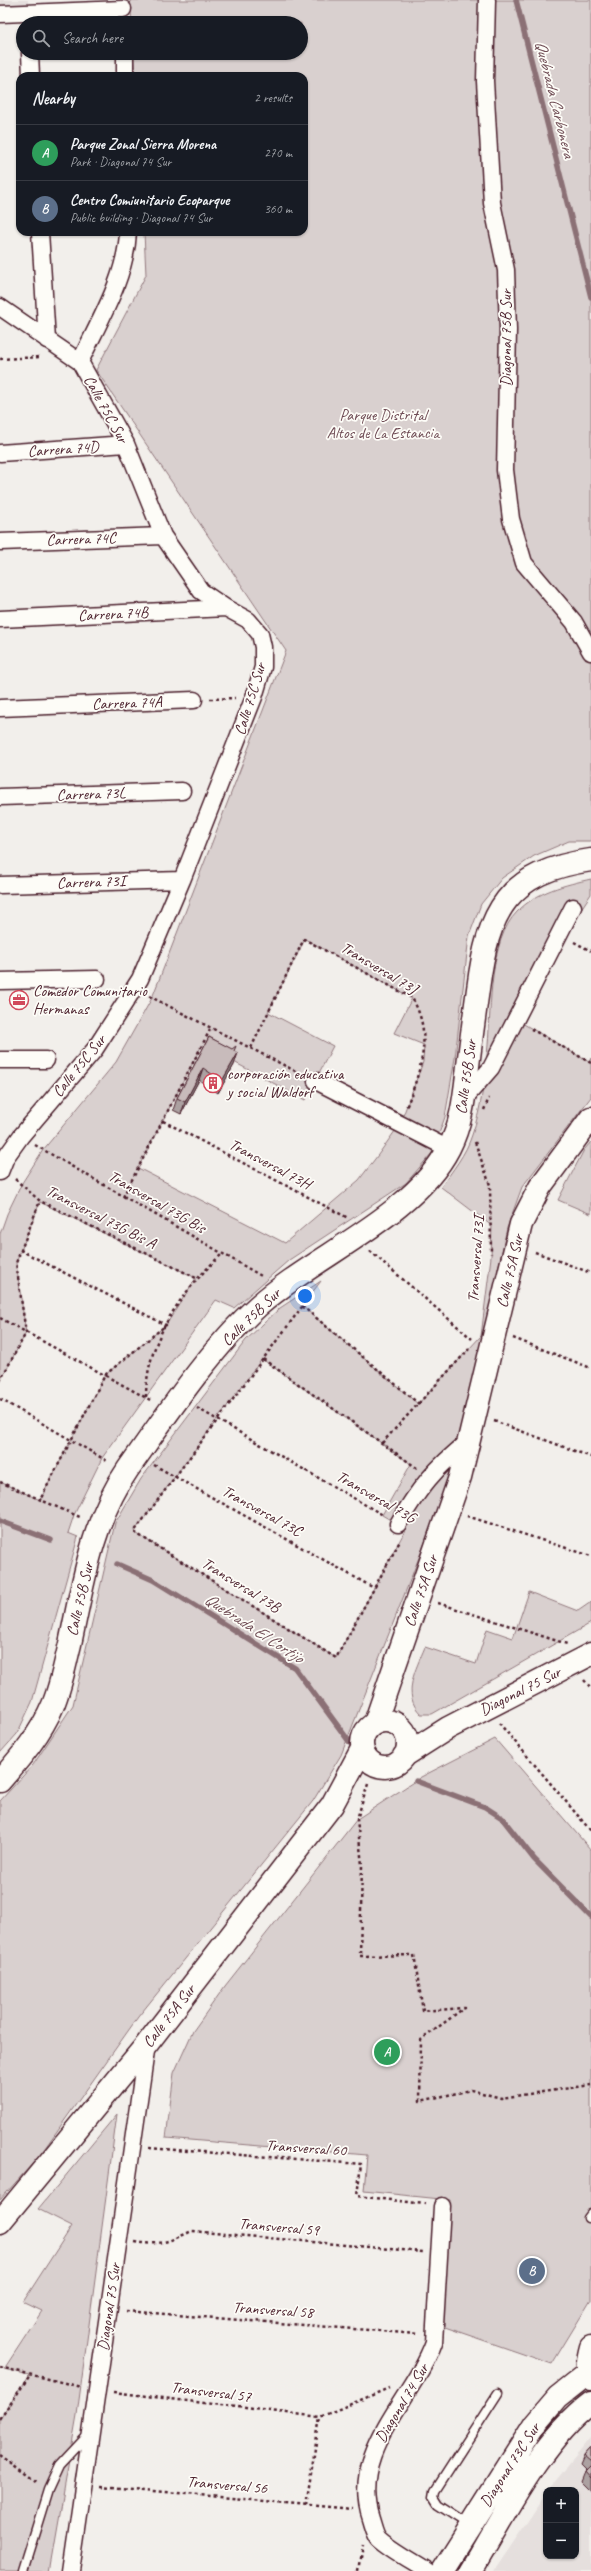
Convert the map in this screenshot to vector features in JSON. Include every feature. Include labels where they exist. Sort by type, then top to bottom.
[{"type":"street","name":"Diagonal 75B Sur","points":[[487,0],[486,81],[492,203],[506,270],[505,470],[511,518],[524,563],[574,622],[591,652]]},
{"type":"street","points":[[55,16],[123,11]]},
{"type":"street","points":[[0,14],[16,16]]},
{"type":"street","points":[[30,60],[31,72]]},
{"type":"street","points":[[125,60],[126,72]]},
{"type":"street","points":[[40,236],[47,340]]},
{"type":"street","name":"Calle 75C Sur","points":[[0,1171],[6,1157],[21,1136],[95,1049],[134,989],[182,880],[254,697],[263,667],[263,647],[260,634],[248,620],[200,591],[163,536],[126,444],[75,359],[118,279],[127,250],[128,236]]},
{"type":"street","points":[[0,307],[75,359]]},
{"type":"street","name":"Carrera 74D","points":[[0,453],[126,444]]},
{"type":"street","name":"Carrera 74C","points":[[0,542],[163,536]]},
{"type":"street","name":"Carrera 74B","points":[[0,619],[226,608]]},
{"type":"street","name":"Carrera 74A","points":[[0,708],[194,700]]},
{"type":"street","name":"Carrera 73L","points":[[0,797],[182,791]]},
{"type":"street","name":"Calle 75B Sur","points":[[0,1781],[20,1758],[43,1727],[54,1704],[64,1670],[99,1525],[110,1500],[132,1464],[229,1336],[257,1307],[281,1287],[360,1233],[410,1194],[439,1164],[449,1149],[462,1108],[482,959],[489,930],[503,903],[513,893],[539,874],[551,868],[591,860]]},
{"type":"street","name":"Carrera 73I","points":[[0,885],[182,880]]},
{"type":"street","points":[[462,1108],[491,1068],[573,907]]},
{"type":"street","points":[[0,981],[97,979]]},
{"type":"street","points":[[0,1060],[46,1060]]},
{"type":"street","points":[[316,1081],[449,1149]]},
{"type":"street","name":"Calle 75A Sur","points":[[391,1726],[393,1670],[448,1510],[468,1442],[496,1332],[515,1245],[527,1210],[540,1187],[591,1118]]},
{"type":"street","points":[[402,1526],[429,1476],[468,1442]]},
{"type":"street","name":"Diagonal 75 Sur","points":[[404,1756],[448,1728],[591,1654]]},
{"type":"street","points":[[391,1726],[408,1742],[404,1756],[393,1765],[378,1771],[362,1749],[364,1734],[391,1726]]},
{"type":"street","name":"Diagonal 75 Sur","points":[[391,1726],[423,1732],[448,1728]]},
{"type":"street","name":"Calle 75A Sur","points":[[0,2222],[147,2044],[332,1805],[362,1749]]},
{"type":"street","name":"Calle 75A Sur","points":[[332,1805],[378,1771]]},
{"type":"street","name":"Diagonal 75 Sur","points":[[71,2571],[147,2044]]},
{"type":"street","name":"Diagonal 74 Sur","points":[[427,2571],[378,2538],[368,2510],[365,2482],[375,2447],[415,2378],[427,2362],[434,2335],[442,2206]]},
{"type":"street","points":[[590,2374],[588,2357],[591,2347]]},
{"type":"street","name":"Diagonal 73C Sur","points":[[442,2571],[536,2424],[558,2397],[590,2374]]},
{"type":"street","name":"Diagonal 73C Sur","points":[[471,2571],[547,2450],[565,2428],[591,2403]]},
{"type":"lane","points":[[471,2525],[439,2505],[434,2497],[435,2491],[498,2393]]},
{"type":"lane","points":[[24,2571],[48,2490],[59,2466],[91,2431]]},
{"type":"path","points":[[0,359],[75,359]]},
{"type":"path","points":[[194,700],[254,697]]},
{"type":"path","name":"Transversal 73J","points":[[251,1048],[304,939],[412,998],[420,1012],[424,1032],[423,1062],[400,1124]]},
{"type":"path","points":[[568,939],[591,951]]},
{"type":"path","points":[[134,989],[316,1081]]},
{"type":"path","points":[[528,1027],[591,1063]]},
{"type":"path","points":[[123,1197],[211,1028]]},
{"type":"path","name":"Transversal 73I","points":[[462,1108],[490,1185],[491,1257]]},
{"type":"path","name":"Transversal 73H","points":[[163,1121],[360,1233],[476,1342]]},
{"type":"path","name":"Transversal 73G Bis","points":[[21,1136],[123,1197],[281,1287]]},
{"type":"path","name":"Transversal 73G Bis A","points":[[0,1171],[22,1183],[40,1202],[196,1278]]},
{"type":"path","points":[[0,1381],[26,1333],[16,1263],[40,1202]]},
{"type":"path","points":[[515,1245],[591,1273]]},
{"type":"path","points":[[20,1250],[166,1325]]},
{"type":"path","points":[[146,1397],[146,1377],[156,1342],[196,1278],[222,1254]]},
{"type":"path","points":[[175,1476],[316,1287]]},
{"type":"path","points":[[302,1306],[418,1404]]},
{"type":"path","name":"Transversal 73G","points":[[0,1318],[146,1397],[176,1405],[218,1420],[402,1526]]},
{"type":"path","points":[[40,1500],[104,1375],[166,1325]]},
{"type":"path","points":[[496,1332],[591,1368]]},
{"type":"path","points":[[382,1443],[471,1347]]},
{"type":"path","points":[[263,1359],[429,1476]]},
{"type":"path","name":"Transversal 73C","points":[[0,1399],[71,1440],[132,1464],[175,1476],[374,1588]]},
{"type":"path","points":[[475,1414],[591,1457]]},
{"type":"path","name":"Transversal 73B","points":[[175,1476],[134,1532],[336,1658],[374,1588]]},
{"type":"path","points":[[0,1482],[99,1525]]},
{"type":"path","points":[[448,1510],[591,1556]]},
{"type":"path","points":[[374,1588],[402,1526]]},
{"type":"path","points":[[419,1597],[568,1645]]},
{"type":"path","points":[[486,1708],[591,1831]]},
{"type":"path","points":[[378,1771],[357,1819],[362,1865],[360,1956],[414,1955],[423,2011],[464,2008],[421,2040],[420,2101],[470,2090],[501,2098],[591,2085]]},
{"type":"path","name":"Transversal 60","points":[[132,2147],[361,2164],[357,2196],[442,2206]]},
{"type":"path","name":"Transversal 59","points":[[119,2240],[155,2245],[168,2242],[192,2231],[439,2254]]},
{"type":"path","name":"Transversal 58","points":[[109,2310],[434,2335]]},
{"type":"path","name":"Transversal 57","points":[[0,2367],[97,2390],[320,2417],[415,2378]]},
{"type":"path","points":[[0,2419],[30,2375]]},
{"type":"path","points":[[306,2505],[320,2417]]},
{"type":"path","points":[[0,2455],[48,2490]]},
{"type":"path","name":"Transversal 56","points":[[84,2484],[368,2510]]},
{"type":"shaded area","points":[[0,0],[28,0],[28,13],[0,14]]},
{"type":"shaded area","points":[[591,2438],[591,2571],[494,2571],[543,2498],[543,2559],[579,2559],[579,2487],[550,2487]]},
{"type":"green space","name":"Parque Distrital Altos de La Estancia","points":[[130,0],[591,0],[591,841],[569,841],[534,856],[502,878],[481,904],[469,936],[455,1058],[445,1117],[432,1153],[406,1183],[289,1260],[234,1308],[216,1300],[102,1458],[74,1515],[68,1533],[78,1537],[32,1702],[17,1734],[0,1753],[0,1482],[40,1500],[105,1375],[166,1325],[196,1278],[40,1202],[16,1263],[26,1333],[0,1381],[0,1234],[7,1214],[22,1183],[43,1150],[116,1062],[152,998],[286,651],[96,370],[146,275],[144,236],[308,236],[308,72],[135,72],[134,60],[308,60],[308,16],[131,16]],"holes":[[[305,939],[412,998],[394,1033],[424,1045],[423,1062],[400,1124],[359,1180],[285,1243],[138,1168],[202,1045],[305,1100],[333,1046],[268,1012]]]},
{"type":"green space","points":[[591,879],[591,894],[563,936],[522,1023],[589,1062],[591,1058],[591,1097],[522,1187],[507,1228],[496,1279],[493,1323],[448,1484],[341,1755],[313,1801],[138,2017],[40,2155],[0,2200],[0,1801],[33,1765],[73,1705],[115,1523],[141,1479],[246,1340],[280,1308],[321,1281],[302,1306],[418,1404],[481,1336],[491,1257],[492,1226],[441,1187],[466,1149],[472,1135],[478,1113],[486,1068],[491,994],[496,957],[501,939],[508,924],[517,912],[525,905],[542,894],[552,890]],"holes":[[[262,1359],[411,1464],[382,1515],[406,1529],[336,1658],[134,1532]]]},
{"type":"green space","points":[[591,1142],[591,1214],[558,1200],[584,1150]]},
{"type":"green space","points":[[529,1592],[578,1611],[591,1602],[591,1623],[432,1714],[421,1714],[415,1707],[411,1690],[412,1682],[425,1647],[476,1664],[487,1629],[513,1638]]},
{"type":"green space","points":[[495,1739],[591,1850],[591,2300],[552,2364],[442,2326],[450,2200],[364,2191],[367,2155],[166,2138],[174,2073],[193,2031],[225,1986],[357,1819],[421,1777]]},
{"type":"green space","points":[[117,2114],[77,2415],[50,2571],[0,2571],[0,2419],[29,2375],[4,2369],[42,2311],[23,2302],[72,2226],[38,2209]]},
{"type":"building","name":"corporación educativa y social Waldorf","points":[[209,1037],[232,1049],[236,1046],[234,1051],[238,1053],[222,1081],[203,1068],[185,1102],[177,1098]]},
{"type":"building","points":[[591,2447],[591,2461],[584,2455]]},
{"type":"building","points":[[591,2465],[591,2478],[585,2471]]},
{"type":"waterway","name":"Quebrada Carbonera","points":[[516,0],[591,297]]},
{"type":"waterway","name":"Quebrada El Cortijo","points":[[0,1521],[51,1540]]},
{"type":"waterway","name":"Quebrada El Cortijo","points":[[117,1564],[153,1580],[295,1668],[351,1744]]},
{"type":"waterway","name":"Quebrada El Cortijo","points":[[416,1781],[485,1807],[502,1818],[534,1859],[591,1917]]},
{"type":"place","name":"Comedor Comunitario Hermanas","points":[[19,1000]]},
{"type":"place","name":"corporación educativa y social Waldorf","points":[[213,1083]]},
{"type":"place","name":"Parque Zonal Sierra Morena","points":[[387,2052]]},
{"type":"place","name":"Centro Comiunitario Ecoparque","points":[[532,2271]]}]
